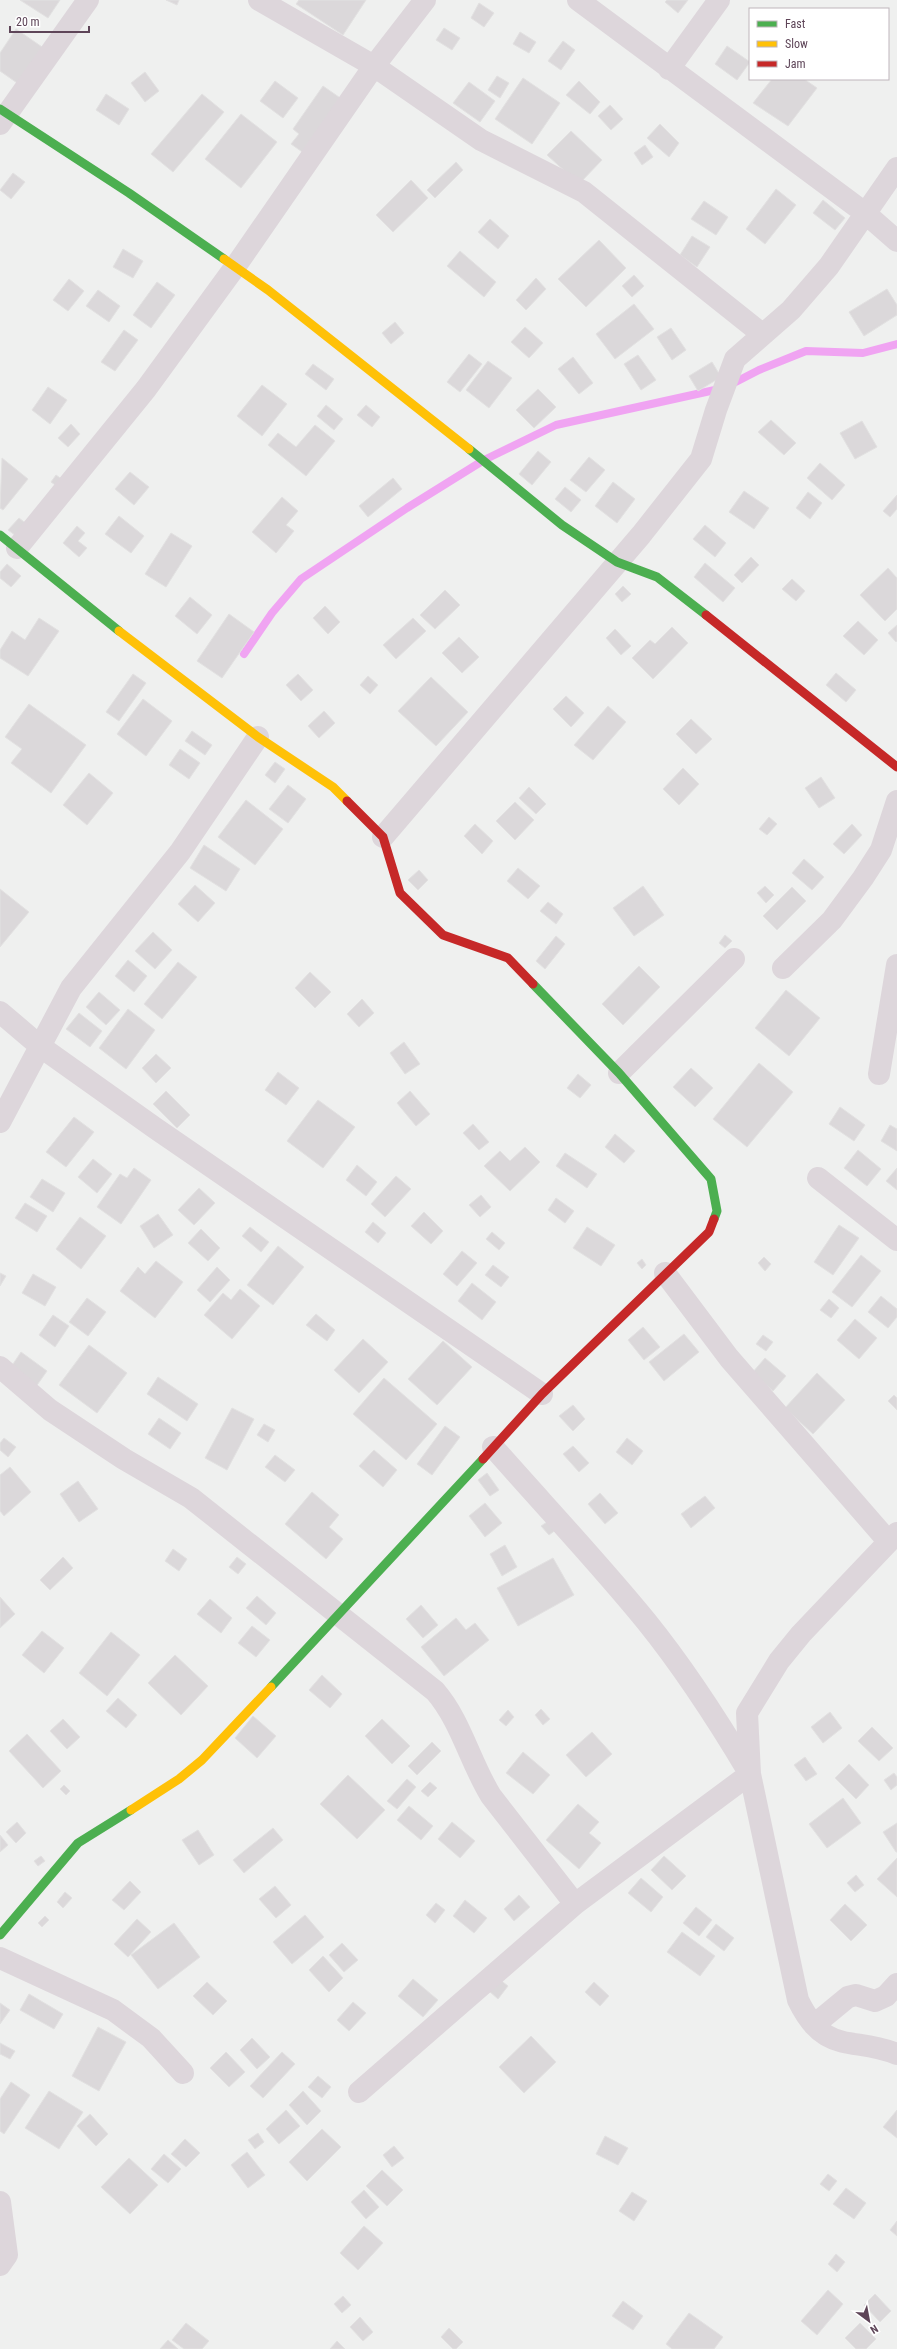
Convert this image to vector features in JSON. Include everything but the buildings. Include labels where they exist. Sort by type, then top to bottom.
[{"type":"street","points":[[88,0],[2,116],[129,193],[268,290],[446,430],[562,525],[617,562],[657,577],[897,767]]},
{"type":"street","points":[[259,0],[374,66],[481,140],[584,192],[762,334]]},
{"type":"street","points":[[17,548],[146,389],[235,267],[374,66],[425,0]]},
{"type":"street","points":[[578,0],[865,213],[897,241]]},
{"type":"street","points":[[669,69],[719,0]]},
{"type":"street","points":[[383,837],[641,534],[701,459],[716,410],[735,359],[791,310],[829,266],[897,168]]},
{"type":"street","points":[[0,535],[145,651],[258,738],[333,788],[383,837],[400,893],[443,935],[508,958],[619,1073],[712,1179],[716,1194],[716,1211],[709,1232],[665,1272],[542,1394],[339,1615],[193,1769],[78,1843],[0,1935]]},
{"type":"street","points":[[0,1122],[71,988],[180,852],[258,738]]},
{"type":"street","points":[[783,968],[832,920],[863,878],[881,850],[897,801]]},
{"type":"street","points":[[619,1073],[734,959]]},
{"type":"street","points":[[879,1074],[897,965]]},
{"type":"street","points":[[0,1012],[41,1047],[155,1128],[542,1394]]},
{"type":"street","points":[[818,1178],[897,1240]]},
{"type":"street","points":[[665,1272],[729,1358],[892,1537],[801,1634],[779,1661],[760,1690],[748,1713],[750,1774],[798,2000],[805,2014],[823,2033],[844,2043],[867,2046],[897,2054]]},
{"type":"street","points":[[0,1368],[50,1410],[124,1459],[191,1498],[435,1691],[443,1700],[456,1723],[480,1778],[491,1796],[575,1904]]},
{"type":"street","points":[[493,1447],[646,1622],[684,1671],[720,1723],[750,1774]]},
{"type":"street","points":[[359,2092],[575,1904],[750,1774]]},
{"type":"street","points":[[0,1958],[113,2010],[151,2038],[183,2073]]},
{"type":"street","points":[[814,2025],[848,1997],[856,1995],[868,2001],[874,2001],[886,1996],[897,1984]]},
{"type":"street","points":[[0,2202],[7,2255],[0,2265]]},
{"type":"waterway","points":[[244,654],[272,613],[301,579],[407,508],[484,460],[556,425],[724,388],[759,370],[806,351],[863,353],[897,344]]},
{"type":"traffic: fast","points":[[0,109],[129,193],[224,259]]},
{"type":"traffic: fast","points":[[469,449],[562,525],[617,562],[657,577],[706,615]]},
{"type":"traffic: fast","points":[[0,535],[119,631]]},
{"type":"traffic: fast","points":[[533,984],[619,1073],[711,1179],[717,1211],[714,1219]]},
{"type":"traffic: fast","points":[[271,1687],[483,1459]]},
{"type":"traffic: fast","points":[[0,1935],[78,1843],[131,1810]]},
{"type":"traffic: slow","points":[[224,259],[268,290],[469,449]]},
{"type":"traffic: slow","points":[[119,631],[258,737],[333,787],[347,801]]},
{"type":"traffic: slow","points":[[131,1810],[179,1779],[202,1760],[271,1687]]},
{"type":"traffic: jam","points":[[706,615],[897,767]]},
{"type":"traffic: jam","points":[[347,801],[383,837],[400,893],[443,935],[508,958],[533,984]]},
{"type":"traffic: jam","points":[[483,1459],[542,1394],[709,1232],[714,1219]]}]
